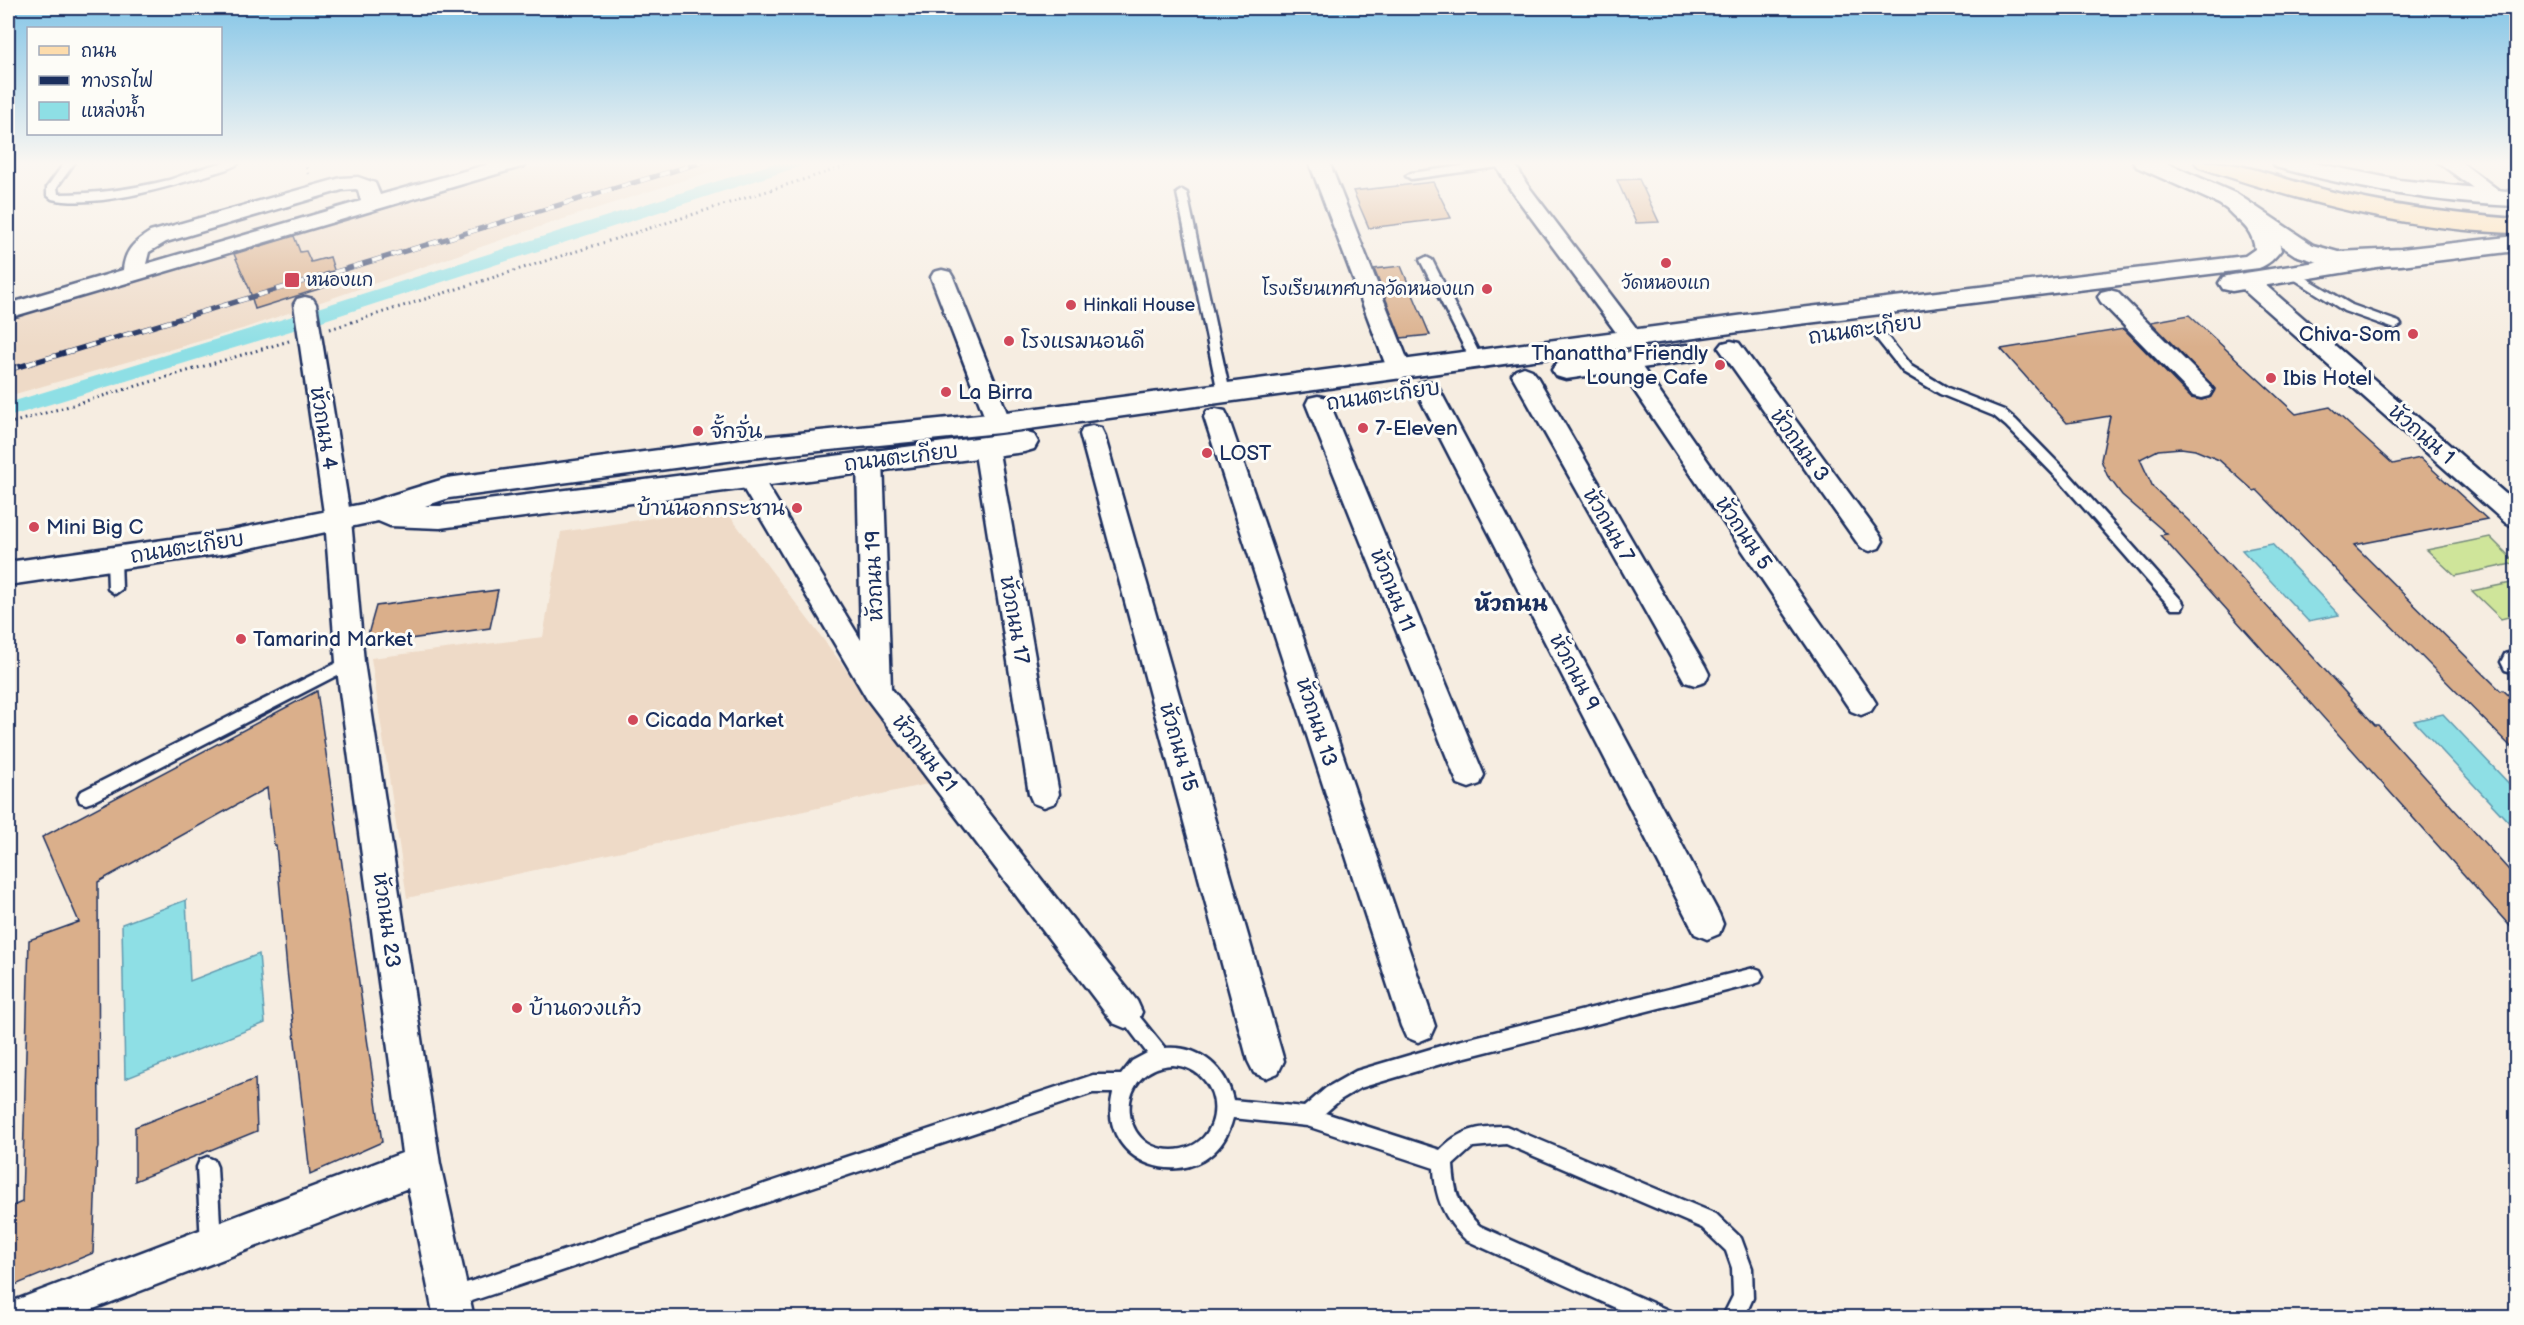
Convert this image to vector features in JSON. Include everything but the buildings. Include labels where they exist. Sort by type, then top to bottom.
[{"type":"main road","points":[[2479,224],[2517,226]]},
{"type":"street","points":[[134,275],[134,257],[139,247],[158,237],[203,224]]},
{"type":"street","points":[[8,311],[306,224]]},
{"type":"street","points":[[1343,224],[1400,371]]},
{"type":"street","name":"หัวถนน 5","points":[[1541,224],[1621,351],[1861,704]]},
{"type":"street","name":"ถนนตะเกียบ","points":[[749,462],[870,460],[916,443],[999,423],[1220,405],[1318,404],[1524,375],[1621,351],[2250,263],[2261,258],[2268,250],[2266,237],[2259,224]]},
{"type":"street","points":[[2267,224],[2288,241],[2319,256],[2337,260],[2400,257],[2517,244]]},
{"type":"street","name":"ถนนตะเกียบ","points":[[8,574],[115,574],[227,542],[351,517],[440,517],[749,462],[916,443],[986,447],[1092,434],[1220,405],[1476,359],[1731,348],[2109,297],[2247,281],[2400,257]]},
{"type":"street","points":[[942,277],[999,423]]},
{"type":"street","name":"หัวถนน 1","points":[[2247,281],[2517,517]]},
{"type":"street","points":[[2109,297],[2201,390]]},
{"type":"street","name":"หัวถนน 4","points":[[305,304],[351,517]]},
{"type":"street","name":"หัวถนน 3","points":[[1731,348],[1870,541]]},
{"type":"street","name":"หัวถนน 7","points":[[1524,375],[1695,674]]},
{"type":"street","name":"หัวถนน 9","points":[[1427,389],[1707,924]]},
{"type":"street","name":"หัวถนน 11","points":[[1318,404],[1469,775]]},
{"type":"street","name":"หัวถนน 13","points":[[1220,405],[1418,1026]]},
{"type":"street","name":"หัวถนน 15","points":[[1092,434],[1266,1061]]},
{"type":"street","name":"หัวถนน 17","points":[[986,447],[1044,794]]},
{"type":"street","name":"หัวถนน 19","points":[[870,460],[877,691]]},
{"type":"street","name":"หัวถนน 21","points":[[749,462],[877,691],[1125,1012]]},
{"type":"street","name":"หัวถนน 23","points":[[351,517],[350,662],[422,1164],[453,1308]]},
{"type":"street","points":[[18,1317],[422,1164]]},
{"type":"lane","points":[[1188,224],[1220,405]]},
{"type":"lane","points":[[1426,260],[1476,359]]},
{"type":"lane","points":[[2293,274],[2348,308],[2395,325]]},
{"type":"lane","points":[[1874,328],[1907,369],[1914,374],[1944,391],[1999,413],[2011,423],[2065,478],[2177,604]]},
{"type":"lane","points":[[86,797],[350,662]]},
{"type":"lane","points":[[1307,1117],[1333,1094],[1356,1080],[1455,1051],[1754,976]]},
{"type":"lane","points":[[1125,1012],[1161,1058]]},
{"type":"lane","points":[[1177,1056],[1192,1059],[1206,1067],[1217,1078],[1223,1092],[1225,1108],[1222,1125],[1213,1140],[1200,1151],[1184,1158],[1166,1160],[1149,1156],[1135,1146],[1124,1133],[1119,1117],[1120,1100],[1126,1084],[1147,1063],[1177,1056]]},
{"type":"lane","points":[[453,1308],[1093,1084],[1126,1084]]},
{"type":"lane","points":[[1225,1108],[1307,1117],[1443,1161]]},
{"type":"lane","points":[[1662,1317],[1473,1233],[1455,1216],[1444,1194],[1443,1161],[1459,1143],[1478,1135],[1506,1135],[1709,1221],[1734,1245],[1742,1268],[1743,1298],[1732,1317]]},
{"type":"lane","points":[[207,1167],[211,1244]]},
{"type":"path","points":[[8,424],[310,335],[663,224]]},
{"type":"shaded area","points":[[324,224],[549,224],[242,329],[8,396],[8,316]]},
{"type":"shaded area","name":"Cicada Market","points":[[723,507],[932,783],[407,898],[371,658],[543,637],[561,532]]},
{"type":"green space","points":[[2490,537],[2516,563],[2455,576],[2427,550]]},
{"type":"green space","points":[[2516,582],[2516,615],[2501,619],[2472,591]]},
{"type":"water","points":[[2272,544],[2339,615],[2308,621],[2242,550]]},
{"type":"water","points":[[2443,714],[2516,791],[2516,830],[2414,721]]},
{"type":"water","points":[[186,900],[190,981],[259,954],[265,1023],[125,1079],[122,924]]},
{"type":"waterway","points":[[8,410],[290,324],[602,224]]},
{"type":"railway","points":[[8,370],[496,224]]},
{"type":"place","name":"วัดหนองแก","points":[[1666,263]]},
{"type":"place","name":"หนองแก","points":[[292,280]]},
{"type":"place","name":"โรงเรียนเทศบาลวัดหนองแก","points":[[1487,289]]},
{"type":"place","name":"Hinkali House","points":[[1071,305]]},
{"type":"place","name":"Chiva-Som","points":[[2413,334]]},
{"type":"place","name":"โรงแรมนอนดี","points":[[1009,341]]},
{"type":"place","name":"Thanattha Friendly Lounge Cafe","points":[[1720,365]]},
{"type":"place","name":"Ibis Hotel","points":[[2271,378]]},
{"type":"place","name":"La Birra","points":[[946,392]]},
{"type":"place","name":"7-Eleven","points":[[1363,428]]},
{"type":"place","name":"จั้กจั่น","points":[[698,431]]},
{"type":"place","name":"LOST","points":[[1207,453]]},
{"type":"place","name":"บ้านนอกกระชาน","points":[[797,508]]},
{"type":"place","name":"Mini Big C","points":[[34,527]]},
{"type":"place","name":"Tamarind Market","points":[[241,639]]},
{"type":"place","name":"Cicada Market","points":[[633,720]]},
{"type":"place","name":"บ้านดวงแก้ว","points":[[517,1008]]},
{"type":"district","name":"หัวถนน","points":[[1511,603]]}]
